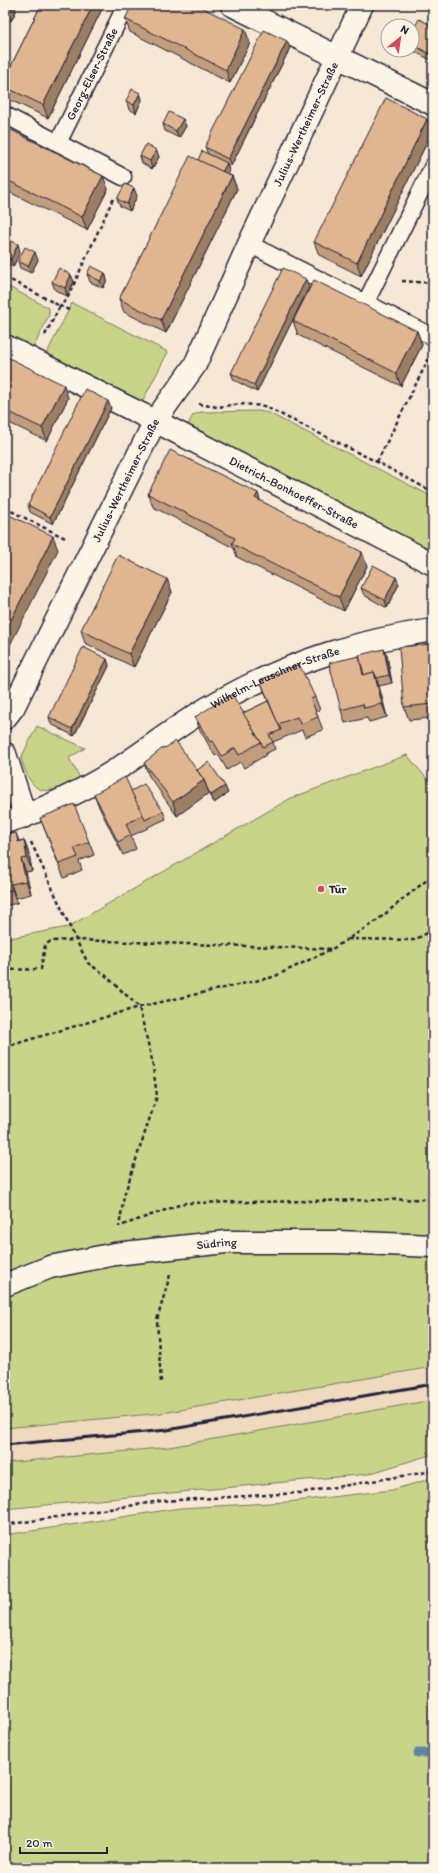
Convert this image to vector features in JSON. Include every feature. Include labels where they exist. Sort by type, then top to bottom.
[{"type":"street","points":[[232,5],[433,104]]},
{"type":"street","name":"Julius-Wertheimer-Straße","points":[[5,718],[13,708],[89,550],[155,421],[195,365],[249,244],[336,57],[362,5]]},
{"type":"street","name":"Dietrich-Bonhoeffer-Straße","points":[[5,346],[155,421],[433,564]]},
{"type":"street","name":"Wilhelm-Leuschner-Straße","points":[[17,818],[68,798],[124,765],[175,729],[228,696],[277,672],[326,653],[391,637],[433,630]]},
{"type":"street","points":[[5,754],[17,818]]},
{"type":"street","name":"Südring","points":[[5,1285],[50,1267],[115,1254],[226,1242],[338,1242],[433,1246]]},
{"type":"lane","name":"Georg-Elser-Straße","points":[[58,143],[126,5]]},
{"type":"lane","points":[[5,115],[123,177]]},
{"type":"lane","points":[[366,302],[433,166]]},
{"type":"lane","points":[[249,244],[433,337]]},
{"type":"path","points":[[32,360],[60,306],[68,299],[123,177]]},
{"type":"path","points":[[5,277],[69,310]]},
{"type":"path","points":[[377,280],[433,283]]},
{"type":"path","points":[[377,462],[430,358]]},
{"type":"path","points":[[170,399],[217,407],[242,404],[264,406],[377,462],[433,492]]},
{"type":"path","points":[[5,508],[89,550]]},
{"type":"path","points":[[17,818],[88,962],[105,975],[139,1007],[152,1060],[157,1096],[124,1196],[115,1254]]},
{"type":"path","points":[[5,1047],[139,1007],[273,977],[332,950],[375,922],[433,875]]},
{"type":"path","points":[[348,939],[414,940],[433,930]]},
{"type":"path","points":[[5,970],[41,970],[45,945],[51,941],[76,940],[332,950]]},
{"type":"path","points":[[161,1382],[157,1320],[178,1248]]},
{"type":"path","points":[[5,1525],[161,1501],[299,1493],[432,1472]]},
{"type":"shaded area","points":[[433,1367],[433,1400],[169,1447],[5,1463],[5,1428],[162,1413]]},
{"type":"green space","points":[[5,285],[49,308],[49,315],[31,353],[5,340]]},
{"type":"green space","points":[[72,303],[168,352],[139,408],[44,359]]},
{"type":"green space","points":[[258,411],[269,413],[431,496],[433,498],[433,554],[185,430],[193,415],[201,412]]},
{"type":"green space","points":[[37,726],[85,748],[69,758],[80,778],[50,790],[42,790],[30,781],[21,758]]},
{"type":"green space","points":[[407,755],[433,786],[433,1367],[162,1413],[5,1428],[5,939],[68,927],[291,798]]},
{"type":"green space","points":[[433,1400],[433,1454],[368,1474],[5,1509],[5,1463],[169,1447]]},
{"type":"green space","points":[[433,1478],[433,1868],[5,1868],[5,1535],[180,1508],[287,1502],[392,1490]]},
{"type":"building","points":[[5,5],[13,5],[8,14],[5,13]]},
{"type":"building","points":[[41,5],[93,5],[43,105],[5,87],[5,78]]},
{"type":"building","points":[[132,5],[197,5],[245,29],[226,70],[125,19]]},
{"type":"building","points":[[420,20],[433,26],[433,56],[420,49]]},
{"type":"building","points":[[264,30],[287,41],[228,159],[205,147]]},
{"type":"building","points":[[132,89],[140,93],[134,105],[126,101]]},
{"type":"building","points":[[386,98],[427,119],[357,263],[314,242]]},
{"type":"building","points":[[169,112],[183,119],[176,131],[163,124]]},
{"type":"building","points":[[5,127],[103,176],[82,217],[5,179]]},
{"type":"building","points":[[146,144],[156,150],[150,161],[140,156]]},
{"type":"building","points":[[202,151],[227,163],[222,172],[198,160]]},
{"type":"building","points":[[190,156],[232,176],[161,320],[119,299]]},
{"type":"building","points":[[125,184],[134,188],[127,204],[117,199]]},
{"type":"building","points":[[5,238],[18,244],[11,259],[5,257]]},
{"type":"building","points":[[25,247],[35,252],[28,266],[18,261]]},
{"type":"building","points":[[91,266],[105,273],[100,281],[87,274]]},
{"type":"building","points":[[59,268],[71,275],[65,288],[52,282]]},
{"type":"building","points":[[283,268],[306,279],[254,385],[231,373]]},
{"type":"building","points":[[314,280],[417,331],[396,373],[293,321]]},
{"type":"building","points":[[5,356],[64,385],[42,428],[5,410]]},
{"type":"building","points":[[85,389],[108,401],[50,517],[28,505]]},
{"type":"building","points":[[170,450],[258,493],[255,498],[362,552],[339,597],[232,544],[235,538],[148,494]]},
{"type":"building","points":[[9,515],[53,536],[5,632],[5,523]]},
{"type":"building","points":[[118,555],[167,579],[129,654],[81,630]]},
{"type":"building","points":[[373,565],[396,577],[385,600],[361,588]]},
{"type":"building","points":[[433,644],[433,704],[404,707],[399,647]]},
{"type":"building","points":[[83,647],[107,659],[72,729],[49,717]]},
{"type":"building","points":[[384,649],[389,675],[377,678],[374,672],[364,675],[359,655]]},
{"type":"building","points":[[359,656],[363,675],[374,672],[382,704],[364,708],[363,704],[341,710],[329,663]]},
{"type":"building","points":[[299,664],[315,697],[311,699],[318,717],[301,724],[297,717],[278,724],[260,680]]},
{"type":"building","points":[[232,694],[261,742],[239,755],[235,748],[222,756],[213,741],[210,742],[195,717]]},
{"type":"building","points":[[268,701],[281,730],[269,735],[273,742],[263,747],[243,713]]},
{"type":"building","points":[[176,741],[204,780],[173,802],[144,763],[164,747],[165,748]]},
{"type":"building","points":[[209,762],[225,786],[211,795],[204,780],[197,770]]},
{"type":"building","points":[[125,777],[143,815],[126,824],[131,835],[118,842],[94,794]]},
{"type":"building","points":[[144,784],[163,811],[145,820],[131,791]]},
{"type":"building","points":[[74,804],[89,842],[74,848],[78,857],[59,864],[40,818]]},
{"type":"building","points":[[16,833],[18,842],[24,840],[27,858],[21,859],[26,881],[11,884],[12,890],[5,891],[5,835]]},
{"type":"waterway","points":[[418,1753],[433,1753]]},
{"type":"railway","points":[[5,1445],[167,1430],[433,1384]]},
{"type":"place","name":"Tür","points":[[321,889]]}]
